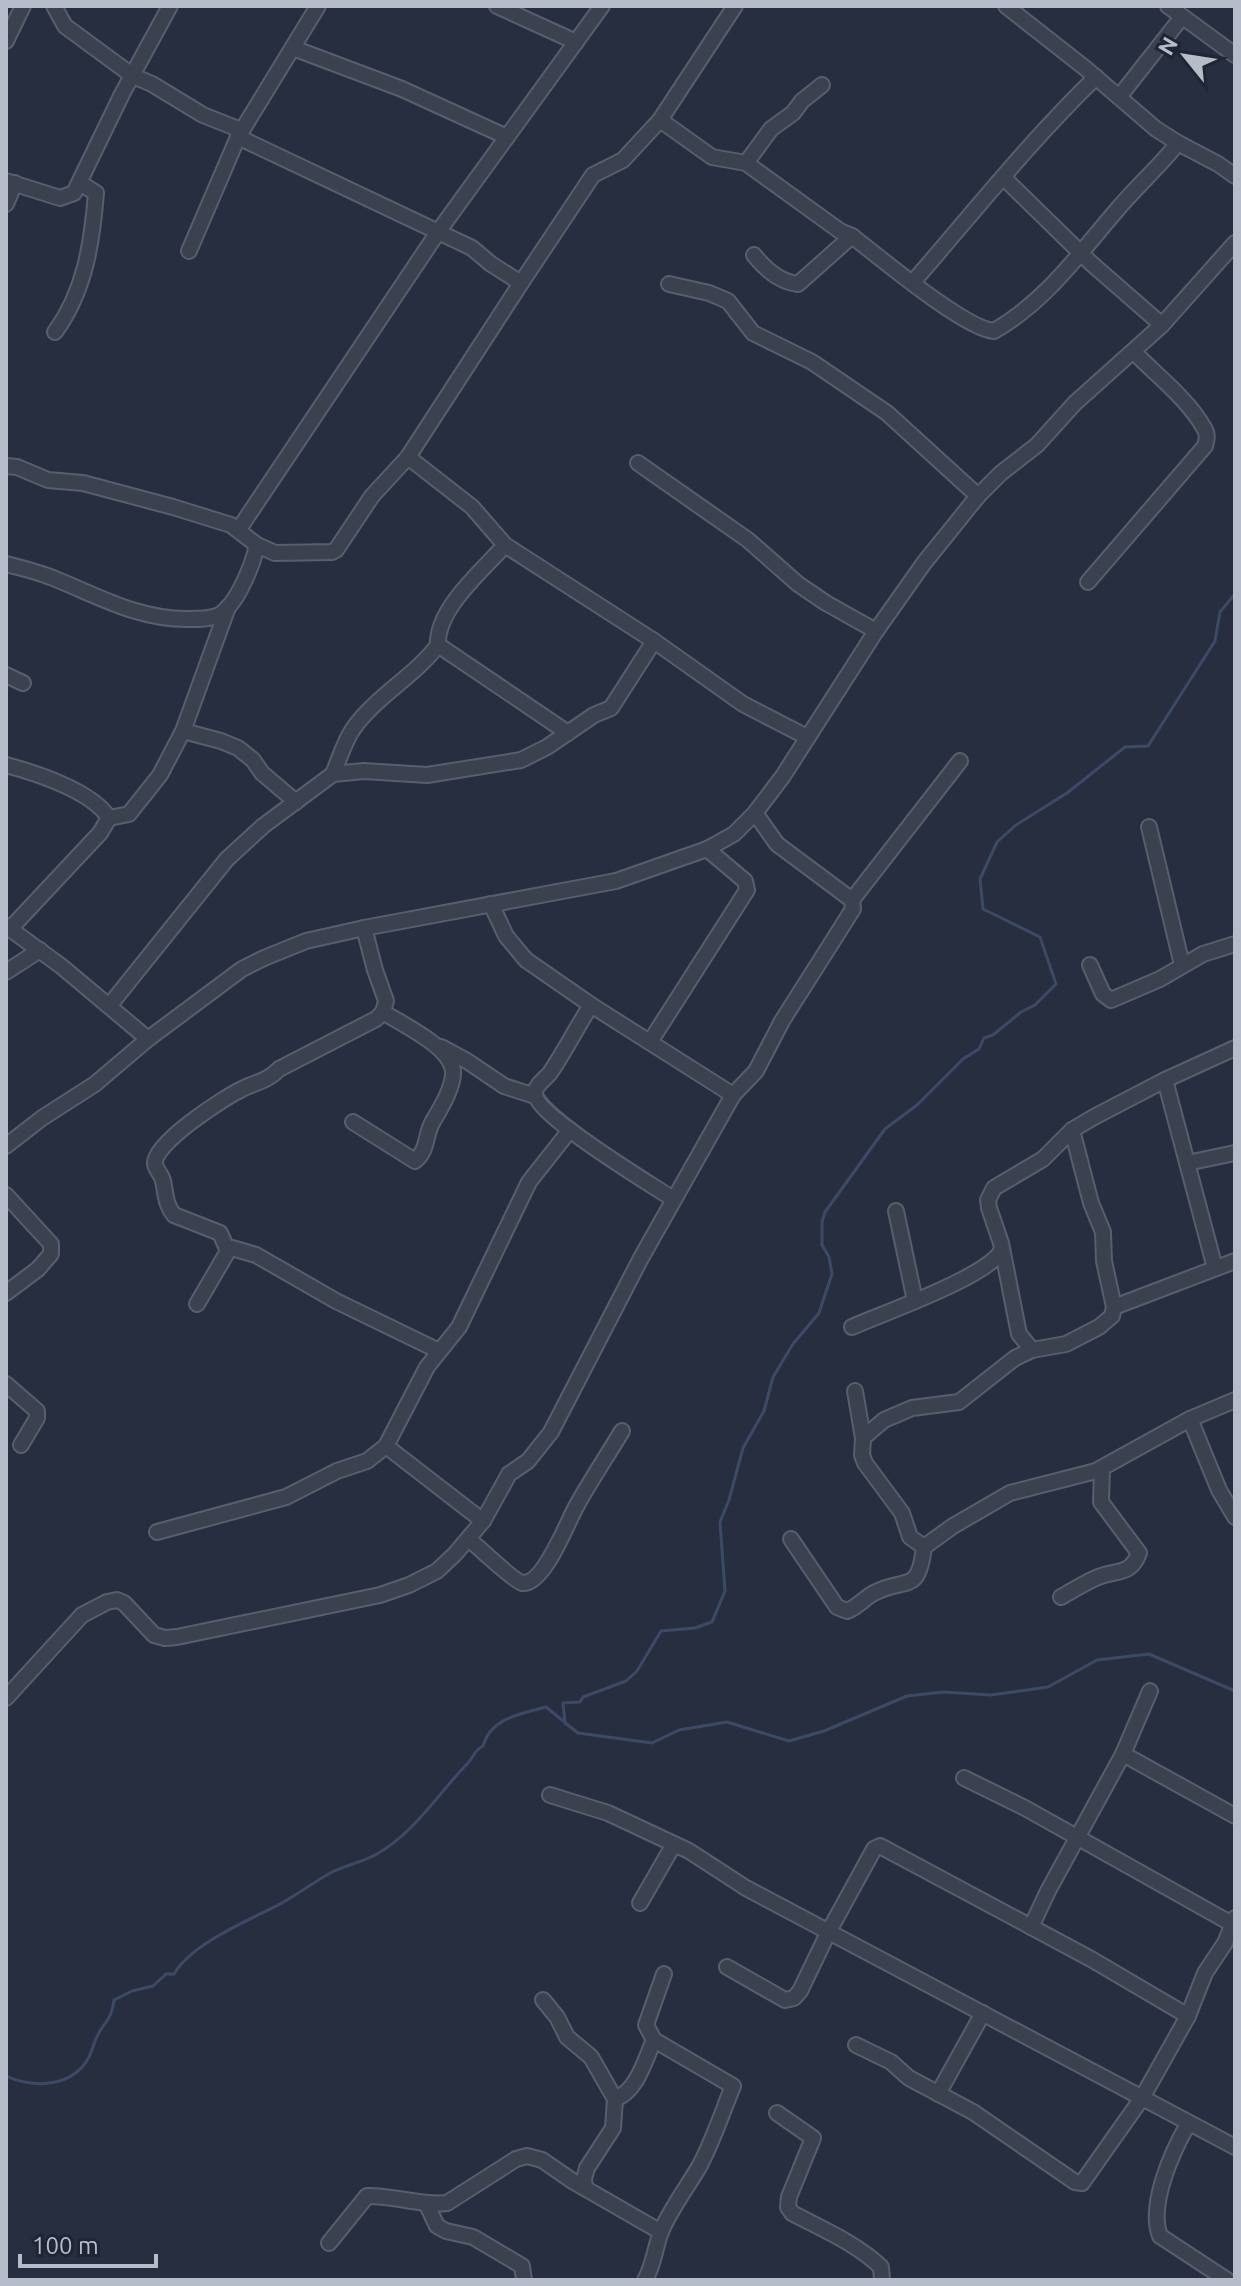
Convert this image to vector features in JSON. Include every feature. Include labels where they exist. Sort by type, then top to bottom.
[{"type":"street","points":[[6,41],[23,6]]},
{"type":"street","points":[[54,6],[65,26],[133,76],[203,115],[472,248],[521,283]]},
{"type":"street","points":[[6,204],[10,182],[60,198],[74,193],[170,6]]},
{"type":"street","points":[[189,251],[240,133],[318,6]]},
{"type":"street","points":[[497,6],[576,42]]},
{"type":"street","points":[[239,529],[438,232],[602,6]]},
{"type":"street","points":[[6,466],[17,467],[48,480],[83,483],[173,507],[239,529],[257,545],[285,555],[332,552],[372,496],[408,457],[593,175],[623,160],[660,120],[735,6]]},
{"type":"street","points":[[1006,6],[1156,129],[1235,176]]},
{"type":"street","points":[[1168,6],[1235,55]]},
{"type":"street","points":[[1119,97],[1182,17]]},
{"type":"street","points":[[293,48],[402,89],[507,137]]},
{"type":"street","points":[[913,282],[1025,150],[1096,77]]},
{"type":"street","points":[[746,163],[771,129],[822,85]]},
{"type":"street","points":[[660,120],[712,157],[746,163],[840,231],[852,236],[948,308],[980,327],[994,331],[1016,318],[1052,287],[1178,143]]},
{"type":"street","points":[[1004,178],[1081,253],[1162,325]]},
{"type":"street","points":[[55,332],[78,295],[91,243],[96,193],[80,183]]},
{"type":"street","points":[[754,255],[766,270],[798,284],[852,236]]},
{"type":"street","points":[[6,1146],[95,1084],[148,1039],[242,969],[306,941],[616,881],[707,849],[734,834],[755,813],[876,631],[924,563],[978,496],[1037,445],[1075,403],[1162,325],[1235,243]]},
{"type":"street","points":[[669,284],[709,293],[728,301],[753,333],[812,362],[887,413],[978,496]]},
{"type":"street","points":[[1088,582],[1205,446],[1207,436],[1185,404],[1134,352]]},
{"type":"street","points":[[408,457],[472,507],[505,545],[654,641],[743,704],[807,737]]},
{"type":"street","points":[[638,463],[748,540],[816,597],[876,631]]},
{"type":"street","points":[[148,1039],[40,950],[8,928],[100,833],[109,818],[129,814],[160,775],[183,731],[228,607],[249,571],[257,545]]},
{"type":"street","points":[[109,1006],[227,859],[263,826],[333,774],[353,729],[438,645],[438,637],[454,601],[505,545]]},
{"type":"street","points":[[6,564],[50,577],[129,611],[174,619],[196,619],[218,615],[228,607]]},
{"type":"street","points":[[333,774],[364,771],[427,775],[521,760],[594,715],[611,708],[654,641]]},
{"type":"street","points":[[438,645],[568,733]]},
{"type":"street","points":[[6,675],[23,683]]},
{"type":"street","points":[[183,731],[238,748],[296,802]]},
{"type":"street","points":[[6,1698],[82,1615],[107,1602],[117,1600],[124,1603],[154,1635],[177,1637],[380,1595],[437,1571],[470,1540],[509,1474],[528,1461],[551,1432],[560,1409],[673,1199],[733,1095],[756,1071],[782,1021],[853,909],[852,900],[960,761]]},
{"type":"street","points":[[6,765],[50,778],[90,801],[109,818]]},
{"type":"street","points":[[755,813],[777,844],[852,900]]},
{"type":"street","points":[[1149,827],[1182,965]]},
{"type":"street","points":[[650,1042],[747,890],[745,881],[707,849]]},
{"type":"street","points":[[491,904],[516,951],[591,1005],[733,1095]]},
{"type":"street","points":[[228,1251],[220,1233],[174,1215],[169,1209],[163,1179],[155,1166],[158,1155],[185,1127],[217,1103],[243,1088],[270,1079],[279,1069],[383,1012],[386,1001],[364,928]]},
{"type":"street","points":[[1090,965],[1103,994],[1111,1000],[1160,979],[1203,954],[1235,944]]},
{"type":"street","points":[[6,972],[40,950]]},
{"type":"street","points":[[591,1005],[549,1073],[535,1089],[535,1096],[539,1105],[570,1130],[673,1199]]},
{"type":"street","points":[[383,1012],[504,1086],[535,1096]]},
{"type":"street","points":[[353,1122],[415,1161],[422,1155],[431,1124],[452,1080],[453,1068],[441,1047]]},
{"type":"street","points":[[1032,1350],[1019,1334],[1002,1250],[989,1208],[988,1200],[994,1188],[1043,1159],[1072,1130],[1165,1080],[1235,1048]]},
{"type":"street","points":[[1165,1080],[1215,1268]]},
{"type":"street","points":[[157,1532],[286,1497],[337,1471],[367,1461],[386,1446],[427,1367],[459,1327],[529,1182],[570,1130]]},
{"type":"street","points":[[863,1438],[884,1420],[912,1408],[959,1402],[1015,1358],[1032,1350],[1066,1344],[1109,1320],[1114,1307],[1104,1261],[1103,1232],[1091,1203],[1072,1130]]},
{"type":"street","points":[[1187,1163],[1235,1153]]},
{"type":"street","points":[[6,1195],[46,1236],[51,1244],[51,1254],[38,1269],[6,1293]]},
{"type":"street","points":[[896,1211],[915,1301]]},
{"type":"street","points":[[197,1304],[228,1251],[240,1249],[336,1301],[439,1351]]},
{"type":"street","points":[[852,1327],[958,1281],[995,1259],[1002,1250]]},
{"type":"street","points":[[1114,1307],[1235,1261]]},
{"type":"street","points":[[6,1384],[37,1411],[37,1418],[21,1445]]},
{"type":"street","points":[[855,1391],[865,1463],[902,1513],[910,1537],[924,1547]]},
{"type":"street","points":[[791,1539],[837,1607],[847,1611],[872,1593],[909,1585],[921,1570],[924,1547],[1010,1493],[1102,1468],[1190,1419],[1235,1400]]},
{"type":"street","points":[[1190,1419],[1219,1490],[1234,1513]]},
{"type":"street","points":[[470,1540],[517,1581],[528,1582],[535,1578],[551,1556],[575,1508],[622,1431]]},
{"type":"street","points":[[386,1446],[483,1521]]},
{"type":"street","points":[[1061,1597],[1099,1576],[1125,1571],[1135,1564],[1139,1553],[1101,1502],[1102,1468]]},
{"type":"street","points":[[1031,1927],[1123,1754],[1150,1691]]},
{"type":"street","points":[[1123,1754],[1235,1816]]},
{"type":"street","points":[[856,2045],[891,2062],[909,2078],[973,2112],[1075,2182],[1082,2183],[1142,2098],[1188,2016],[1205,1973],[1222,1948],[1234,1921],[964,1778]]},
{"type":"street","points":[[550,1795],[608,1813],[674,1844],[746,1888],[1235,2147]]},
{"type":"street","points":[[640,1903],[674,1844]]},
{"type":"street","points":[[727,1967],[788,2000],[800,1991],[874,1849],[880,1846],[1188,2016]]},
{"type":"street","points":[[645,2280],[655,2259],[661,2232],[699,2167],[733,2086],[654,2040],[646,2025],[664,1974]]},
{"type":"street","points":[[543,2000],[557,2017],[567,2037],[591,2057],[615,2099],[613,2128]]},
{"type":"street","points":[[938,2094],[983,2013]]},
{"type":"street","points":[[585,2188],[587,2168],[629,2101],[654,2040]]},
{"type":"street","points":[[615,2099],[624,2096],[634,2084]]},
{"type":"street","points":[[777,2113],[813,2138],[789,2197],[788,2207],[792,2213],[847,2242],[874,2261],[881,2267],[882,2280]]},
{"type":"street","points":[[1188,2124],[1174,2149],[1156,2210],[1155,2224],[1160,2236],[1220,2278]]},
{"type":"street","points":[[329,2243],[367,2196],[385,2195],[426,2203],[447,2203],[516,2159],[527,2156],[542,2160],[661,2232]]},
{"type":"street","points":[[426,2203],[437,2226],[473,2237],[522,2266],[524,2280]]},
{"type":"waterway","points":[[6,2076],[41,2084],[63,2080],[73,2074],[89,2057],[111,2013],[114,2000],[153,1986],[166,1974],[174,1974],[194,1952],[222,1934],[332,1872],[372,1857],[391,1845],[425,1812],[500,1723],[546,1707],[578,1733],[565,1723],[563,1703],[580,1702],[583,1697],[626,1681],[637,1671],[661,1631],[695,1628],[712,1622],[725,1591],[720,1522],[743,1448],[764,1411],[773,1377],[793,1344],[819,1313],[832,1274],[829,1257],[822,1245],[825,1212],[885,1129],[917,1105],[963,1059],[979,1049],[984,1038],[1035,1005],[1056,984],[1040,937],[983,909],[980,879],[997,842],[1125,747],[1148,746],[1215,641],[1220,612],[1235,594]]},
{"type":"waterway","points":[[578,1733],[652,1743],[679,1730],[727,1722],[789,1741],[824,1731],[907,1696],[944,1692],[991,1695],[1048,1687],[1097,1660],[1149,1654],[1235,1691]]}]
